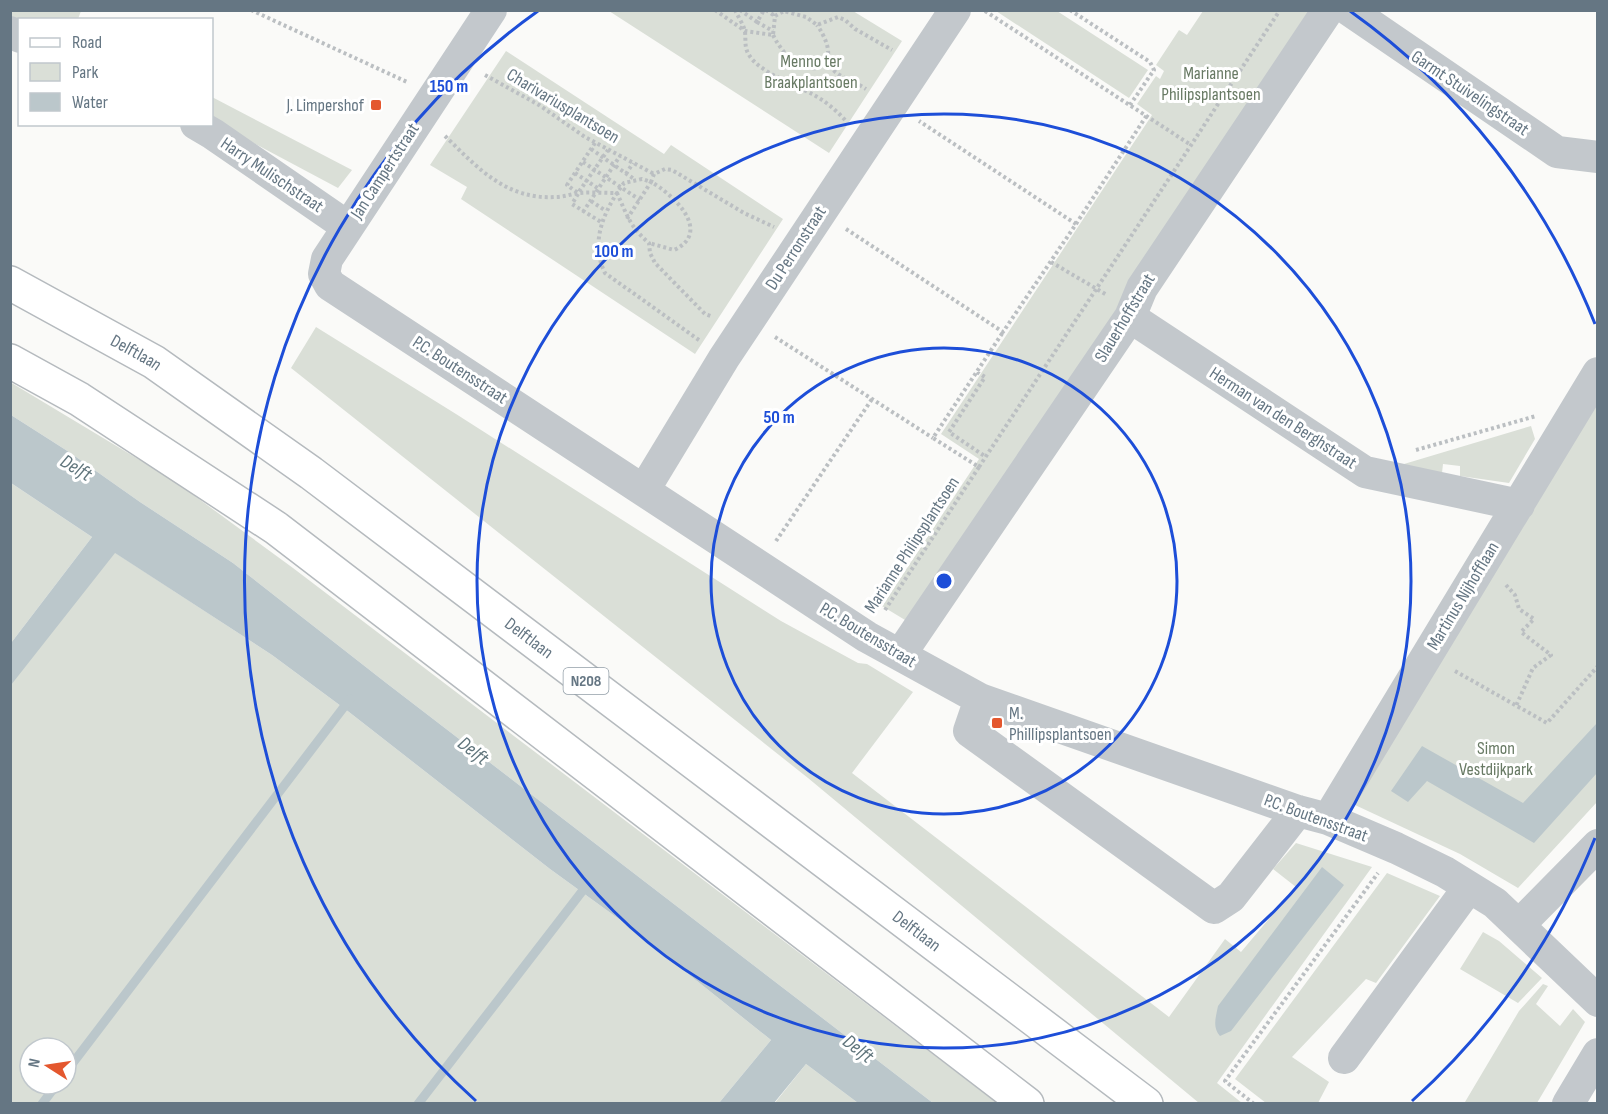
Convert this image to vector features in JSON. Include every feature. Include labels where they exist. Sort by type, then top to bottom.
[{"type":"main road","name":"Delftlaan","points":[[10,283],[154,362],[311,473],[1146,1104]]},
{"type":"main road","points":[[10,361],[79,399],[276,528],[1027,1104]]},
{"type":"street","name":"Jan Campertstraat","points":[[324,274],[327,259],[491,10]]},
{"type":"street","name":"Du Perronstraat","points":[[644,490],[724,358],[955,10]]},
{"type":"street","name":"Slauerhoffstraat","points":[[900,655],[1130,317],[1142,288],[1328,10]]},
{"type":"street","name":"Garmt Stuivelingstraat","points":[[1349,10],[1557,152],[1598,158]]},
{"type":"street","name":"Harry Mulischstraat","points":[[199,126],[348,227]]},
{"type":"street","name":"P.C. Boutensstraat","points":[[324,274],[330,285],[867,637],[980,699],[1298,811],[1328,819],[1445,872],[1495,903],[1520,924],[1598,1001]]},
{"type":"street","name":"Herman van den Berghstraat","points":[[1130,317],[1365,472],[1519,505]]},
{"type":"street","name":"Martinus Nijhofflaan","points":[[1328,819],[1598,373]]},
{"type":"street","points":[[980,699],[969,731],[1214,908],[1231,897],[1298,811]]},
{"type":"street","points":[[1520,924],[1598,845]]},
{"type":"street","points":[[1344,1058],[1469,887]]},
{"type":"street","points":[[1568,1104],[1598,1054]]},
{"type":"path","points":[[251,10],[435,95]]},
{"type":"path","points":[[715,10],[745,31],[773,33]]},
{"type":"path","points":[[726,17],[730,10]]},
{"type":"path","points":[[735,10],[745,31],[745,45],[754,61],[783,80],[816,95],[869,140]]},
{"type":"path","points":[[757,22],[765,10],[775,16]]},
{"type":"path","points":[[984,10],[1191,145]]},
{"type":"path","points":[[1070,10],[1150,62],[1154,70],[1130,105]]},
{"type":"path","name":"Marianne Philipsplantsoen","points":[[867,637],[1280,10]]},
{"type":"path","points":[[743,11],[773,33],[783,53],[802,68],[822,66],[829,51],[818,25],[806,17],[784,11],[775,16]]},
{"type":"path","points":[[773,33],[775,16]]},
{"type":"path","points":[[818,25],[838,17],[842,18],[855,29],[869,35],[918,66]]},
{"type":"path","name":"Charivariusplantsoen","points":[[460,57],[488,77],[539,105],[595,143],[654,174],[665,169],[672,170],[744,213],[801,242]]},
{"type":"path","points":[[826,61],[830,68],[842,78],[862,86],[893,104],[1076,224]]},
{"type":"path","points":[[933,438],[1147,116]]},
{"type":"path","points":[[442,134],[462,154],[500,184],[516,193],[557,198],[597,191],[616,193]]},
{"type":"path","points":[[578,193],[567,185],[595,143]]},
{"type":"path","points":[[591,150],[634,180]]},
{"type":"path","points":[[601,222],[572,204],[608,150]]},
{"type":"path","points":[[583,212],[620,156]]},
{"type":"path","points":[[583,162],[640,200]]},
{"type":"path","points":[[626,174],[633,163]]},
{"type":"path","points":[[575,173],[597,191]]},
{"type":"path","points":[[627,219],[654,174]]},
{"type":"path","points":[[616,193],[627,219],[639,235],[650,243],[674,250],[686,243],[689,235],[686,213],[678,200],[666,189],[651,182],[634,180],[624,183],[616,193],[601,222],[600,263],[605,273],[724,358]]},
{"type":"path","points":[[591,201],[606,211]]},
{"type":"path","points":[[820,212],[1003,332]]},
{"type":"path","points":[[650,243],[650,253],[655,263],[705,314],[718,318],[749,320]]},
{"type":"path","points":[[1051,261],[1127,307],[1130,317]]},
{"type":"path","name":"Marianne Philipsplantsoen","points":[[749,320],[979,467]]},
{"type":"path","points":[[977,372],[985,377],[949,432],[986,457]]},
{"type":"path","points":[[759,566],[872,399]]},
{"type":"path","points":[[1365,472],[1395,456],[1543,414],[1566,425]]},
{"type":"path","points":[[1499,591],[1504,582],[1515,595],[1519,609],[1534,619],[1521,632],[1551,655],[1533,668],[1516,706]]},
{"type":"path","points":[[1452,669],[1546,723],[1598,666]]},
{"type":"path","points":[[1254,1104],[1225,1081],[1396,848]]},
{"type":"green space","points":[[10,11],[81,11],[78,18],[18,18],[18,21],[11,24]]},
{"type":"green space","name":"Menno ter Braakplantsoen","points":[[609,11],[853,11],[902,41],[829,153]]},
{"type":"green space","points":[[996,11],[1057,11],[1148,70],[1129,98]]},
{"type":"green space","name":"Marianne Philipsplantsoen","points":[[1203,11],[1317,11],[910,623],[882,606],[979,459],[941,434],[1152,115],[1137,104],[1156,76],[1160,79],[1164,71],[1156,65],[1179,30],[1187,35]]},
{"type":"green space","points":[[506,51],[664,154],[671,145],[783,219],[695,354],[461,199],[467,187],[430,165]]},
{"type":"green space","points":[[213,98],[352,170],[338,188],[213,122]]},
{"type":"green space","points":[[316,327],[781,621],[858,663],[867,664],[913,692],[852,773],[1169,1017],[1225,939],[1241,952],[1296,887],[1273,869],[1296,843],[1372,867],[1217,1083],[1242,1103],[1199,1103],[808,778],[291,368]]},
{"type":"green space","points":[[10,382],[173,480],[293,568],[997,1103],[933,1103],[233,563],[11,415]]},
{"type":"green space","name":"Simon Vestdijkpark","points":[[1597,388],[1597,802],[1518,888],[1460,854],[1355,805],[1353,800]]},
{"type":"green space","points":[[1531,426],[1535,439],[1509,483],[1460,476],[1460,466],[1443,464],[1442,473],[1405,467],[1404,464]]},
{"type":"green space","points":[[11,483],[92,537],[11,643]]},
{"type":"green space","points":[[114,552],[272,655],[349,712],[550,869],[623,922],[771,1040],[719,1103],[11,1103],[10,685]]},
{"type":"green space","points":[[1387,873],[1440,896],[1376,983],[1366,979],[1292,1057],[1329,1082],[1318,1103],[1266,1103],[1235,1079]]},
{"type":"green space","points":[[1483,932],[1499,941],[1542,978],[1518,1003],[1460,969]]},
{"type":"green space","points":[[1543,984],[1548,986],[1536,1004],[1560,1026],[1573,1009],[1585,1022],[1537,1103],[1455,1103],[1465,1102],[1519,1011]]},
{"type":"green space","points":[[806,1064],[858,1103],[774,1104]]},
{"type":"water","name":"Delft","points":[[11,415],[233,563],[933,1103],[858,1103],[806,1064],[774,1103],[719,1103],[771,1040],[623,922],[550,869],[349,712],[272,655],[115,553],[11,685],[11,643],[92,537],[11,483]]},
{"type":"water","points":[[1597,723],[1597,773],[1534,843],[1427,781],[1408,802],[1391,791],[1422,746],[1523,803]]},
{"type":"water","points":[[1322,867],[1344,885],[1231,1031],[1220,1036],[1215,1025],[1218,1006]]},
{"type":"waterway","points":[[78,1056],[350,699]]},
{"type":"waterway","points":[[418,1104],[587,885]]},
{"type":"waterway","points":[[42,1104],[48,1096]]},
{"type":"place","name":"J. Limpershof","points":[[376,105]]},
{"type":"place","name":"M. Phillipsplantsoen","points":[[997,723]]}]
